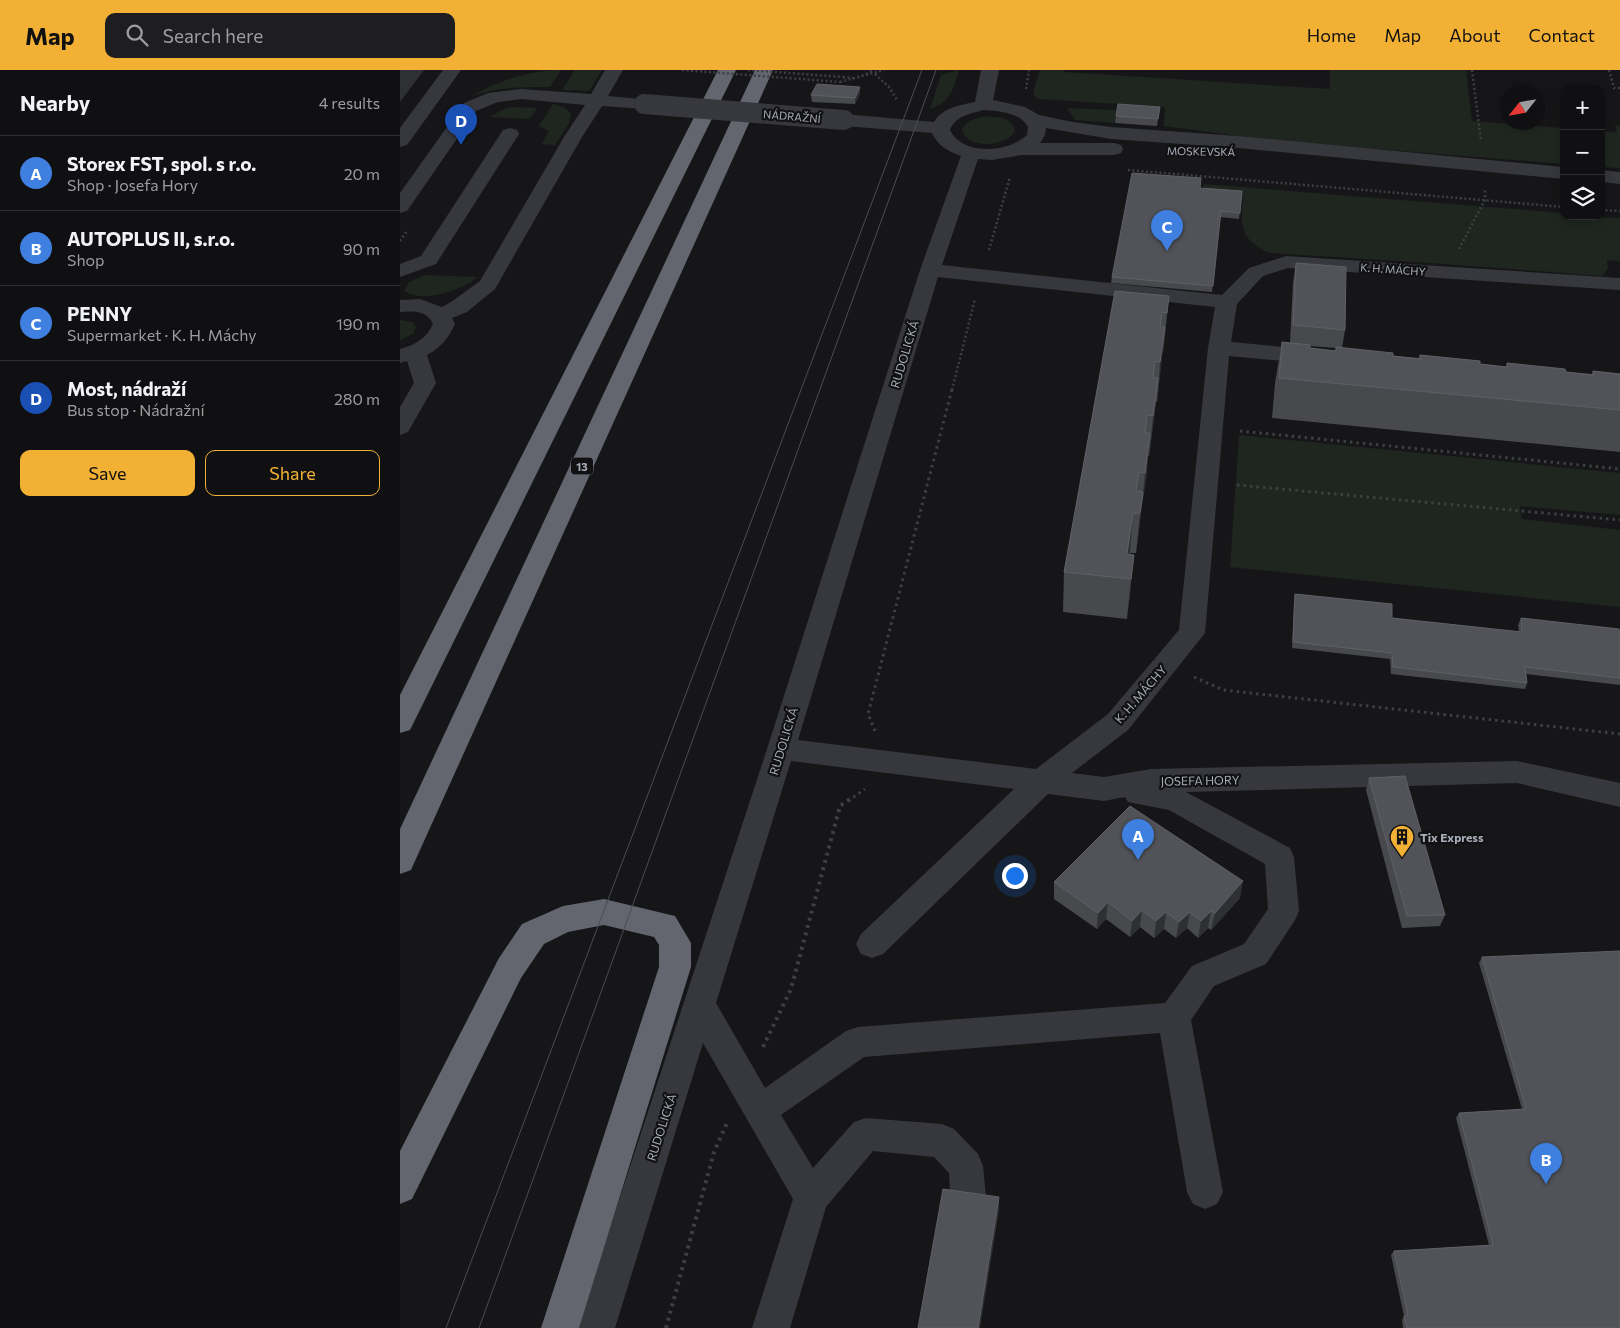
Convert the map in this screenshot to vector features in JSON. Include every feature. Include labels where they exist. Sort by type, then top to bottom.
[{"type":"highway","points":[[400,722],[727,70]]},
{"type":"highway","name":"13","points":[[400,861],[764,70]]},
{"type":"highway","points":[[400,1187],[510,968],[533,934],[564,919],[604,912],[664,926],[675,943],[676,967],[560,1328]]},
{"type":"street","points":[[400,142],[452,70]]},
{"type":"street","points":[[440,316],[459,307],[488,285],[614,70]]},
{"type":"street","points":[[983,105],[990,70]]},
{"type":"street","name":"NÁDRAŽNÍ","points":[[400,207],[470,107],[494,97],[521,94],[940,128]]},
{"type":"street","points":[[983,105],[1012,108],[1032,119],[1036,127],[1036,134],[1030,142],[1019,149],[1004,154],[971,153],[958,150],[948,144],[941,136],[940,128],[943,121],[949,115],[970,107],[983,105]]},
{"type":"street","name":"MOSKEVSKÁ","points":[[1032,119],[1072,128],[1111,133],[1238,142],[1383,158],[1560,173]]},
{"type":"street","points":[[400,271],[429,260],[510,134]]},
{"type":"street","name":"MOSKEVSKÁ","points":[[1019,149],[1073,148],[1383,158]]},
{"type":"street","name":"RUDOLICKÁ","points":[[596,1328],[700,1006],[930,270],[971,153]]},
{"type":"street","points":[[1605,176],[1620,178]]},
{"type":"street","name":"K. H. MÁCHY","points":[[872,944],[1043,780],[1118,722],[1192,633],[1220,348],[1227,302],[1256,272],[1286,262],[1385,278],[1518,289],[1620,284]]},
{"type":"street","points":[[930,270],[1227,302]]},
{"type":"street","points":[[400,306],[424,306],[436,311],[444,324],[439,335],[429,345],[407,354],[425,383],[400,427]]},
{"type":"street","points":[[1220,348],[1337,359]]},
{"type":"street","name":"JOSEFA HORY","points":[[781,749],[1104,789],[1151,781],[1517,772],[1620,795]]},
{"type":"street","points":[[1104,789],[1174,799],[1279,857],[1284,911],[1255,954],[1203,976],[1174,1017],[1205,1192]]},
{"type":"street","points":[[700,1006],[759,1111],[811,1197]]},
{"type":"street","points":[[759,1111],[858,1042],[1174,1017]]},
{"type":"street","points":[[771,1328],[811,1197],[866,1134],[942,1142],[966,1166],[969,1207]]},
{"type":"path","points":[[682,70],[840,82],[884,70]]},
{"type":"path","points":[[748,70],[856,78],[874,70]]},
{"type":"path","points":[[1472,70],[1482,148]]},
{"type":"path","points":[[1609,70],[1614,88],[1620,88]]},
{"type":"path","points":[[1119,169],[1560,207]]},
{"type":"path","points":[[1447,283],[1485,200]]},
{"type":"path","points":[[1605,210],[1620,212]]},
{"type":"path","points":[[1213,428],[1620,469]]},
{"type":"path","points":[[1208,482],[1620,520]]},
{"type":"path","points":[[1167,663],[1223,690],[1620,734]]},
{"type":"shaded area","points":[[561,70],[550,87],[500,89],[471,96],[510,78]]},
{"type":"shaded area","points":[[575,70],[602,70],[589,91],[562,90]]},
{"type":"shaded area","points":[[959,70],[953,89],[947,99],[930,109],[941,75]]},
{"type":"shaded area","points":[[1040,70],[1064,70],[1064,72],[1330,89],[1330,70],[1466,70],[1472,121],[1500,123],[1500,130],[1545,130],[1545,127],[1560,128],[1560,164],[1278,141],[1164,126],[1165,107],[1039,99],[1034,96],[1034,89]]},
{"type":"shaded area","points":[[553,104],[565,108],[571,114],[569,123],[555,145],[542,144],[549,131],[539,126]]},
{"type":"shaded area","points":[[506,108],[537,108],[530,119],[489,117]]},
{"type":"shaded area","points":[[1067,108],[1117,110],[1115,123],[1075,120]]},
{"type":"shaded area","points":[[987,116],[1008,121],[1015,131],[1004,140],[987,144],[978,143],[965,136],[962,129],[967,123]]},
{"type":"shaded area","points":[[1615,125],[1620,125],[1620,168],[1605,167],[1605,131],[1617,132]]},
{"type":"shaded area","points":[[1203,184],[1560,213],[1560,220],[1620,218],[1620,261],[1607,260],[1608,268],[1603,276],[1269,253],[1252,242],[1244,231],[1242,224],[1243,197],[1205,193]]},
{"type":"shaded area","points":[[425,275],[477,277],[466,285],[433,295],[417,296],[404,291],[409,282]]},
{"type":"shaded area","points":[[400,320],[412,322],[416,327],[413,334],[400,340]]},
{"type":"shaded area","points":[[1239,435],[1620,473],[1620,515],[1520,506],[1522,519],[1620,530],[1620,607],[1230,567]]},
{"type":"building","points":[[817,84],[860,87],[855,98],[811,95]]},
{"type":"building","points":[[1118,104],[1160,107],[1158,119],[1116,116]]},
{"type":"building","points":[[1132,173],[1201,178],[1200,188],[1242,191],[1240,213],[1221,211],[1213,286],[1112,277]]},
{"type":"building","points":[[1296,263],[1346,267],[1345,330],[1293,325]]},
{"type":"building","points":[[1115,291],[1169,296],[1167,313],[1162,312],[1160,327],[1165,327],[1160,362],[1155,361],[1153,377],[1158,378],[1153,416],[1147,415],[1145,433],[1150,433],[1145,473],[1139,472],[1136,491],[1143,492],[1140,513],[1133,513],[1127,554],[1134,555],[1131,579],[1064,572]]},
{"type":"building","points":[[1282,342],[1310,345],[1310,348],[1336,351],[1336,347],[1393,353],[1393,356],[1420,359],[1420,355],[1480,361],[1480,364],[1507,367],[1507,363],[1565,369],[1566,372],[1593,375],[1593,371],[1620,374],[1620,410],[1279,378]]},
{"type":"building","points":[[1295,594],[1392,604],[1392,618],[1522,632],[1521,618],[1619,629],[1620,678],[1525,667],[1527,683],[1393,667],[1392,653],[1293,642]]},
{"type":"building","name":"Tix Express","points":[[1405,776],[1445,915],[1407,916],[1369,778]]},
{"type":"building","points":[[1130,806],[1243,881],[1215,913],[1211,911],[1201,921],[1190,912],[1179,922],[1166,912],[1156,921],[1142,910],[1132,921],[1108,902],[1098,913],[1054,882]]},
{"type":"building","points":[[1620,951],[1620,1328],[1407,1328],[1404,1316],[1408,1315],[1394,1251],[1493,1245],[1459,1113],[1526,1109],[1482,957]]},
{"type":"building","points":[[943,1189],[999,1197],[978,1328],[918,1328]]},
{"type":"tram line","points":[[446,1328],[922,70]]},
{"type":"tram line","points":[[479,1328],[936,70]]},
{"type":"place","name":"Most, nádraží","points":[[461,145]]},
{"type":"place","name":"PENNY","points":[[1167,251]]},
{"type":"place","name":"Tix Express","points":[[1402,858]]},
{"type":"place","name":"Storex FST, spol. s r.o.","points":[[1138,860]]},
{"type":"place","name":"AUTOPLUS II, s.r.o.","points":[[1546,1184]]}]
